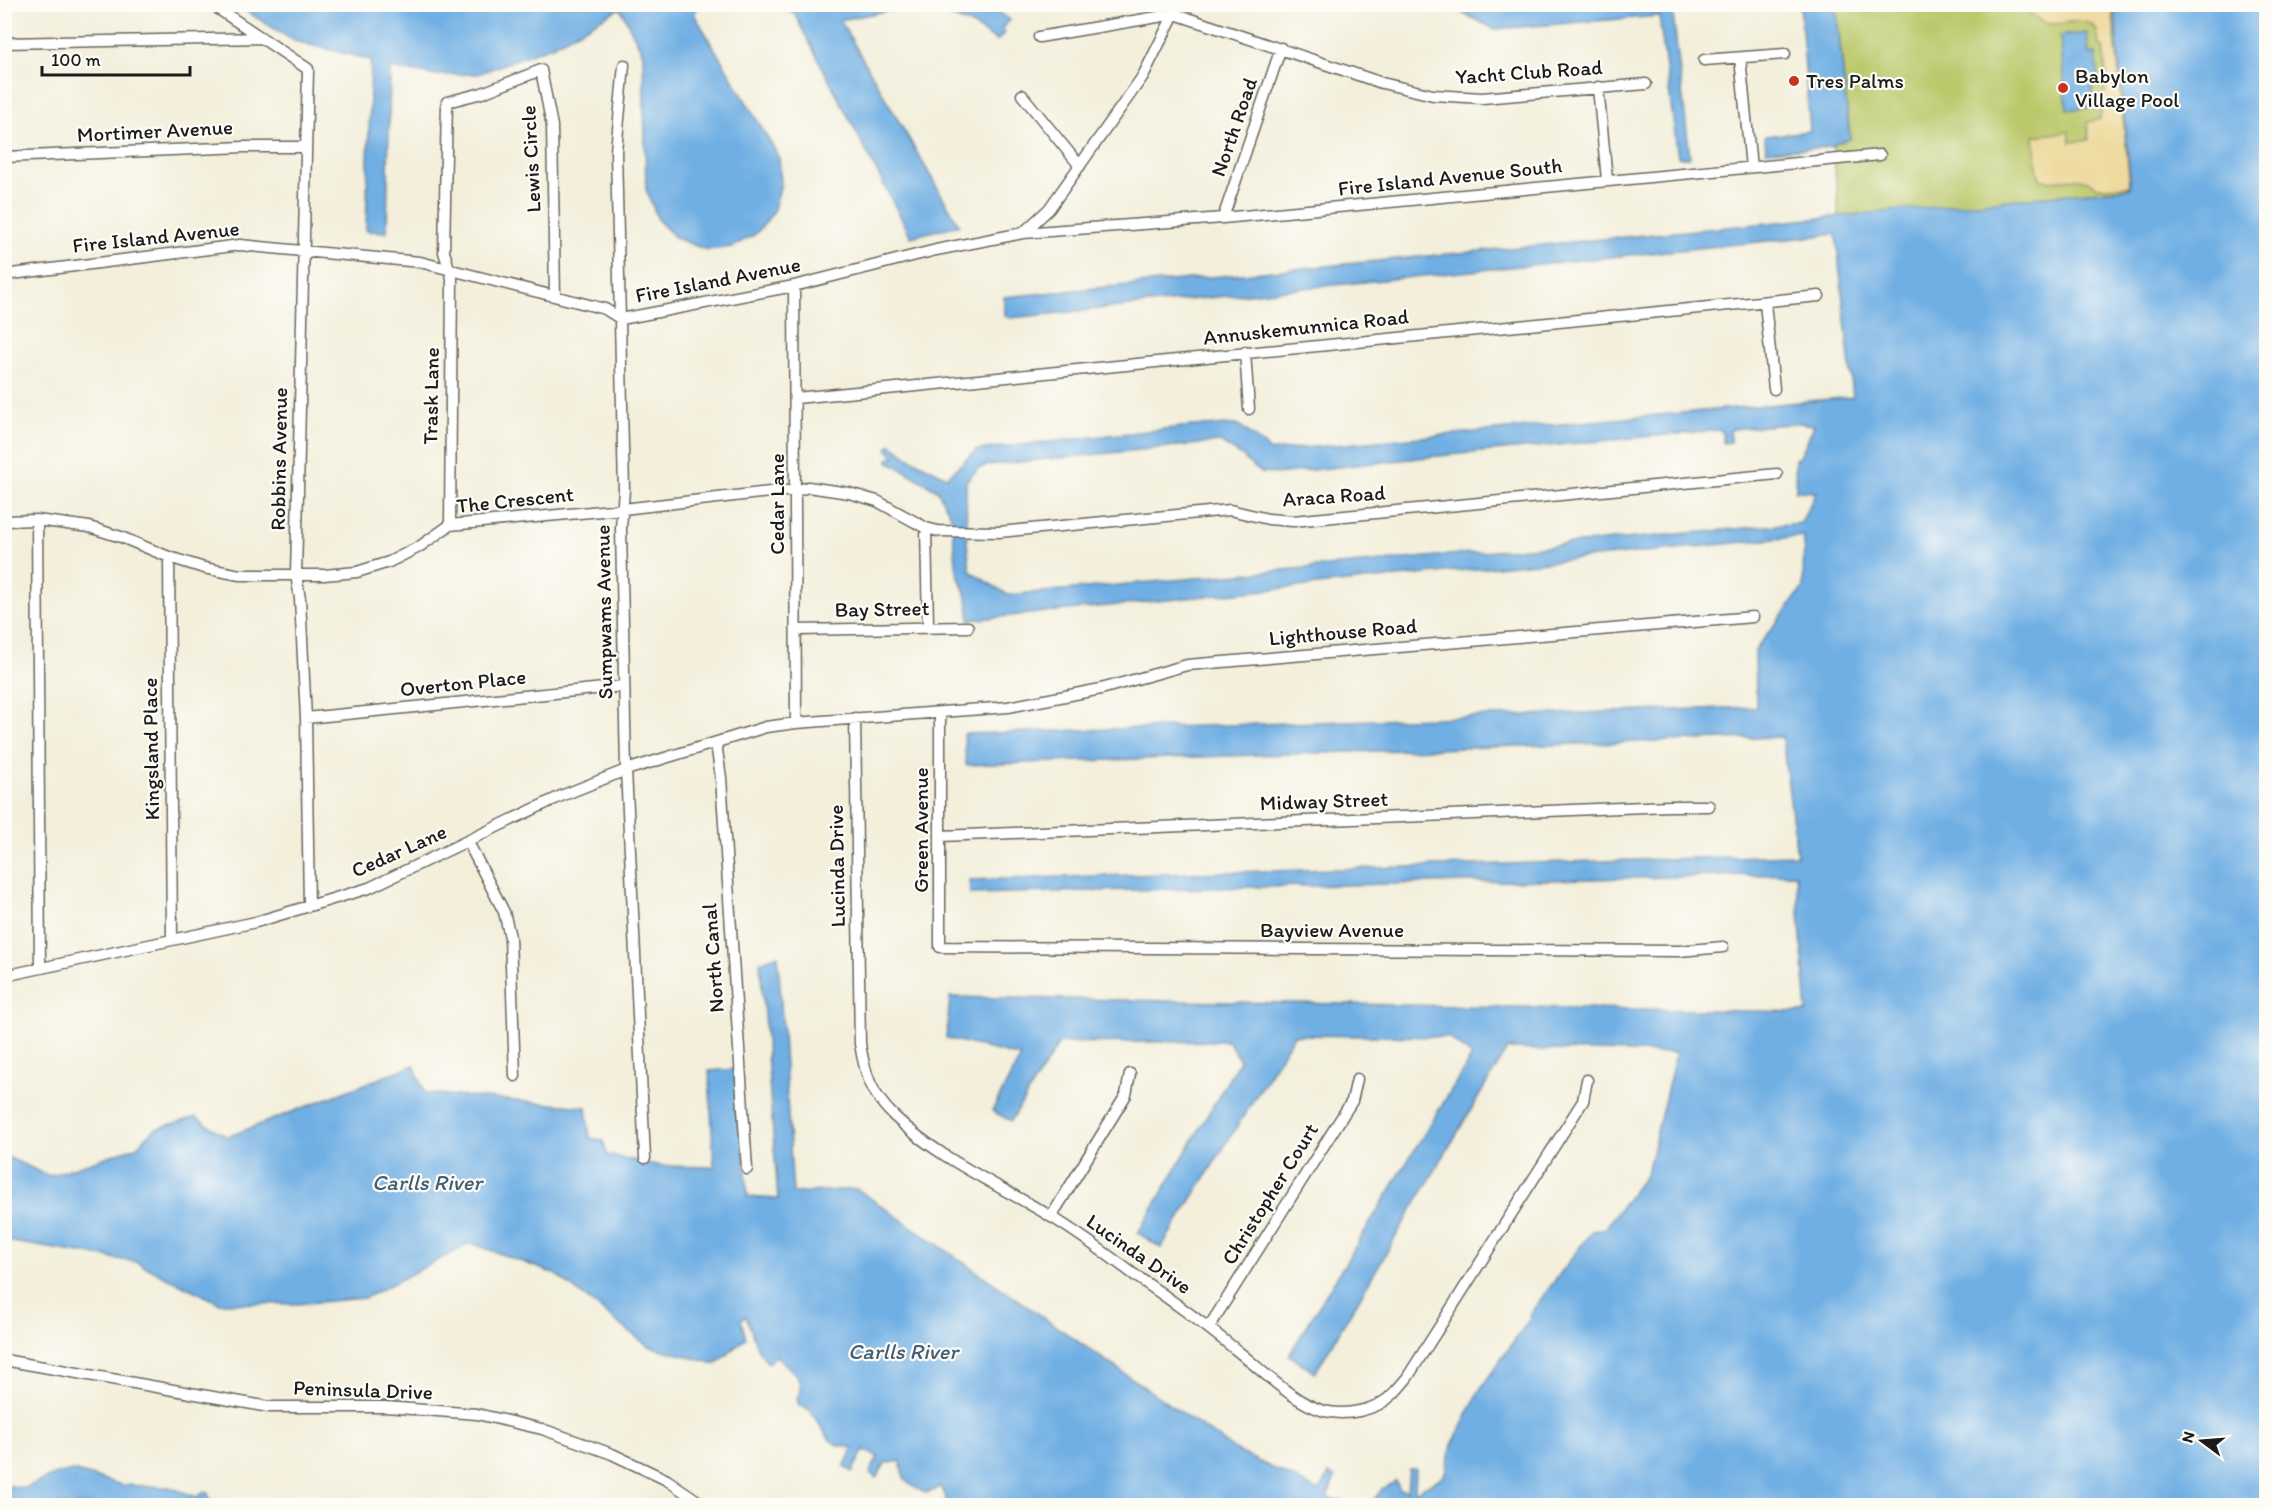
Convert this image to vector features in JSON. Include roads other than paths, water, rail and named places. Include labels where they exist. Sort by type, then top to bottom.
[{"type":"street","points":[[211,4],[263,38]]},
{"type":"street","points":[[1039,37],[1177,9]]},
{"type":"street","points":[[1023,233],[1049,208],[1143,76],[1177,9]]},
{"type":"street","name":"Yacht Club Road","points":[[1177,9],[1382,83],[1433,96],[1482,98],[1646,84]]},
{"type":"street","points":[[4,43],[263,38]]},
{"type":"street","name":"Robbins Avenue","points":[[263,38],[309,69],[296,575],[300,599],[306,717],[309,905]]},
{"type":"street","name":"North Road","points":[[1223,218],[1281,48]]},
{"type":"street","points":[[1704,60],[1785,54]]},
{"type":"street","points":[[1740,58],[1751,167]]},
{"type":"street","name":"Sumpwams Avenue","points":[[624,65],[616,151],[621,319],[624,686],[645,1158]]},
{"type":"street","name":"Lewis Circle","points":[[448,268],[444,252],[447,102],[482,93],[541,70],[552,126],[555,296]]},
{"type":"street","points":[[1598,87],[1607,180]]},
{"type":"street","points":[[1022,95],[1080,166]]},
{"type":"street","name":"Mortimer Avenue","points":[[4,157],[244,147],[306,147]]},
{"type":"street","name":"Fire Island Avenue South","points":[[1023,233],[1223,218],[1880,154]]},
{"type":"street","name":"Fire Island Avenue","points":[[4,275],[240,245],[420,262],[605,309],[621,319],[795,286],[936,250],[1023,233]]},
{"type":"street","name":"Trask Lane","points":[[448,268],[452,278],[450,525]]},
{"type":"street","name":"Cedar Lane","points":[[795,286],[796,723]]},
{"type":"street","name":"Annuskemunnica Road","points":[[796,398],[1819,296]]},
{"type":"street","points":[[1765,303],[1774,389]]},
{"type":"street","points":[[1245,352],[1249,409]]},
{"type":"street","name":"Araca Road","points":[[796,491],[808,487],[849,493],[877,501],[927,528],[969,533],[1230,510],[1268,519],[1293,521],[1777,474]]},
{"type":"street","name":"The Crescent","points":[[4,521],[37,520],[89,527],[121,537],[169,557],[204,568],[240,575],[296,575],[357,572],[389,562],[419,547],[450,525],[796,491]]},
{"type":"street","points":[[37,520],[40,968]]},
{"type":"street","points":[[927,528],[928,627]]},
{"type":"street","name":"Kingsland Place","points":[[169,557],[172,940]]},
{"type":"street","name":"Lighthouse Road","points":[[940,713],[1008,707],[1059,698],[1187,665],[1753,616]]},
{"type":"street","name":"Bay Street","points":[[797,630],[968,627]]},
{"type":"street","name":"Overton Place","points":[[306,717],[624,686]]},
{"type":"street","name":"Cedar Lane","points":[[4,976],[256,922],[369,888],[561,796],[626,770],[766,728],[796,723],[940,713]]},
{"type":"street","name":"Green Avenue","points":[[940,713],[940,947]]},
{"type":"street","name":"Lucinda Drive","points":[[855,718],[860,1044],[864,1073],[875,1093],[892,1114],[916,1136],[950,1160],[1052,1217],[1209,1327],[1305,1404],[1325,1411],[1346,1414],[1370,1407],[1391,1397],[1407,1378],[1583,1101],[1587,1080]]},
{"type":"street","name":"North Canal","points":[[716,743],[721,778],[747,1169]]},
{"type":"street","name":"Midway Street","points":[[941,836],[1708,806]]},
{"type":"street","points":[[468,842],[504,912],[510,937],[515,1076]]},
{"type":"street","name":"Bayview Avenue","points":[[940,947],[1679,951],[1723,947]]},
{"type":"street","points":[[1052,1217],[1126,1095],[1130,1074]]},
{"type":"street","name":"Christopher Court","points":[[1209,1327],[1352,1101],[1358,1079]]},
{"type":"street","name":"Peninsula Drive","points":[[4,1360],[269,1407],[385,1407],[477,1414],[542,1429],[612,1454],[667,1480],[705,1506]]},
{"type":"water","points":[[236,5],[699,5],[694,14],[779,157],[781,184],[773,213],[756,234],[732,247],[706,250],[676,238],[658,220],[646,189],[643,54],[620,8],[554,45],[478,74],[434,75],[390,68],[387,232],[366,231],[371,60],[294,41]]},
{"type":"water","points":[[767,5],[919,5],[840,20],[959,225],[911,237],[794,13]]},
{"type":"water","points":[[921,5],[990,5],[1010,20],[1002,28],[1005,32],[997,41],[972,25]]},
{"type":"water","points":[[1447,5],[1691,5],[1673,15],[1690,157],[1678,157],[1659,16],[1494,29]]},
{"type":"water","points":[[1800,5],[1836,5],[1850,139],[1833,144],[1833,147],[1766,151],[1765,136],[1810,131]]},
{"type":"water","points":[[2114,5],[2266,5],[2266,1505],[1370,1505],[1382,1489],[1396,1481],[1400,1490],[1407,1491],[1409,1469],[1416,1469],[1415,1492],[1444,1476],[1452,1445],[1479,1391],[1531,1317],[1529,1315],[1592,1231],[1605,1228],[1647,1173],[1676,1053],[1507,1049],[1315,1373],[1289,1355],[1472,1056],[1448,1037],[1294,1035],[1161,1248],[1138,1233],[1240,1060],[1228,1041],[1059,1043],[1011,1121],[992,1111],[1021,1057],[946,1038],[950,997],[1807,1012],[1796,874],[970,894],[969,880],[1797,855],[1782,737],[966,765],[964,734],[1756,707],[1755,650],[1803,588],[1804,536],[970,620],[967,598],[957,572],[951,516],[937,490],[888,461],[895,457],[887,449],[891,444],[908,457],[947,477],[976,450],[1192,426],[1239,425],[1271,451],[1853,397],[1836,234],[1010,318],[1005,316],[1004,297],[2131,188]],"holes":[[[1798,423],[1814,425],[1800,457],[1795,459],[1796,491],[1816,492],[1801,523],[1008,595],[970,571],[966,481],[979,468],[989,465],[1220,442],[1245,458],[1263,474],[1264,472],[1276,474],[1428,457],[1719,430],[1723,433],[1723,443],[1730,442],[1730,432],[1733,429]]]},
{"type":"water","points":[[2087,33],[2089,54],[2096,53],[2099,83],[2092,84],[2094,107],[2067,110],[2060,36]]},
{"type":"water","name":"Carlls River","points":[[778,955],[793,1193],[857,1189],[1237,1451],[1320,1491],[1329,1474],[1335,1477],[1327,1498],[1358,1505],[954,1505],[946,1501],[940,1486],[926,1493],[907,1482],[901,1468],[901,1461],[886,1462],[876,1478],[870,1473],[878,1457],[864,1450],[852,1472],[844,1467],[853,1448],[837,1445],[830,1440],[809,1409],[799,1406],[797,1398],[800,1385],[795,1374],[776,1356],[768,1363],[757,1348],[746,1316],[741,1320],[746,1338],[716,1364],[648,1346],[555,1274],[471,1243],[365,1298],[297,1304],[219,1303],[136,1262],[5,1239],[5,1156],[49,1176],[136,1147],[155,1129],[196,1117],[227,1137],[414,1065],[425,1093],[586,1107],[590,1138],[603,1140],[607,1155],[662,1166],[714,1167],[709,1071],[737,1069],[748,1197],[778,1199],[760,962]]},
{"type":"water","points":[[73,1471],[122,1485],[169,1487],[197,1497],[204,1492],[208,1493],[211,1503],[224,1505],[5,1505],[5,1485],[25,1488],[56,1474]]},
{"type":"place","name":"Tres Palms","points":[[1794,81]]},
{"type":"place","name":"Babylon Village Pool","points":[[2063,88]]}]
